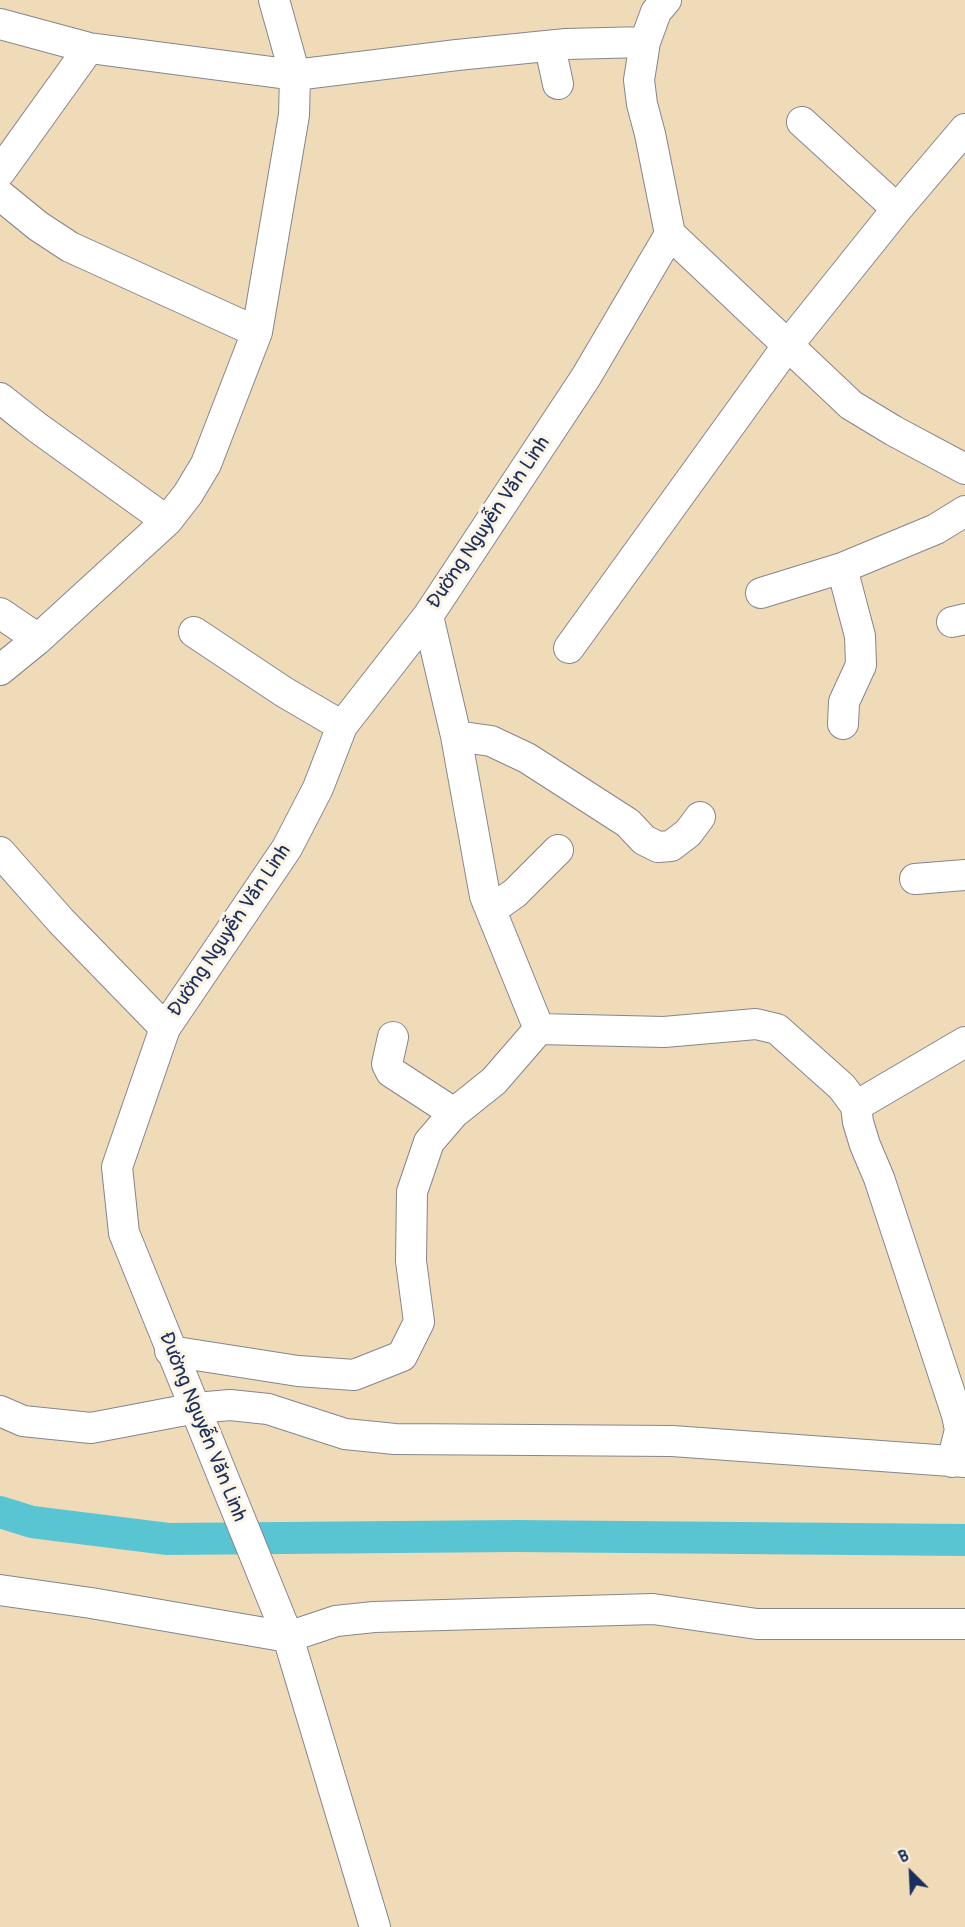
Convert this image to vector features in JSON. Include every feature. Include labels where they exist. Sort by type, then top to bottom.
[{"type":"street","points":[[0,670],[38,639],[167,521],[188,494],[206,464],[257,332],[294,115],[295,75],[274,0]]},
{"type":"street","points":[[666,0],[656,12],[645,42],[639,80],[670,234],[851,405],[965,469]]},
{"type":"street","points":[[0,24],[89,48],[295,75],[480,52],[566,44],[645,42]]},
{"type":"street","points":[[550,47],[558,84]]},
{"type":"street","points":[[0,172],[89,48]]},
{"type":"street","points":[[802,122],[897,209]]},
{"type":"street","points":[[569,648],[788,345],[897,209],[965,129]]},
{"type":"street","points":[[0,195],[38,226],[69,247],[257,332]]},
{"type":"street","name":"Đường Nguyễn Văn Linh","points":[[375,1927],[288,1637],[124,1233],[117,1167],[165,1028],[287,848],[318,788],[342,726],[428,616],[586,377],[670,234]]},
{"type":"street","points":[[0,398],[167,521]]},
{"type":"street","points":[[761,593],[842,568],[936,529],[965,511]]},
{"type":"street","points":[[842,568],[860,636],[861,665],[844,702],[843,724]]},
{"type":"street","points":[[0,612],[38,639]]},
{"type":"street","points":[[428,616],[456,735],[485,896],[539,1029]]},
{"type":"street","points":[[194,632],[284,692],[342,726]]},
{"type":"street","points":[[456,735],[491,741],[528,758],[628,823],[644,840],[658,847],[671,846],[688,833],[700,818]]},
{"type":"street","points":[[491,910],[515,893],[558,850]]},
{"type":"street","points":[[0,852],[62,921],[165,1028]]},
{"type":"street","points":[[915,879],[965,875]]},
{"type":"street","points":[[0,1412],[23,1421],[91,1428],[195,1408],[231,1405],[268,1409],[345,1434],[395,1439],[672,1441],[958,1462],[961,1414],[879,1178],[865,1145],[856,1106],[842,1087],[777,1029],[756,1024],[664,1032],[539,1029]]},
{"type":"street","points":[[170,1351],[298,1371],[354,1375],[402,1356],[419,1322],[411,1262],[412,1192],[429,1142],[454,1113],[494,1081],[539,1029]]},
{"type":"street","points":[[393,1037],[387,1064],[391,1072],[454,1113]]},
{"type":"street","points":[[856,1106],[965,1042]]},
{"type":"street","points":[[0,1590],[91,1603],[288,1637],[336,1621],[374,1617],[653,1609],[757,1624],[965,1624]]},
{"type":"waterway","points":[[0,1512],[32,1522],[168,1539],[515,1536],[965,1540]]}]
